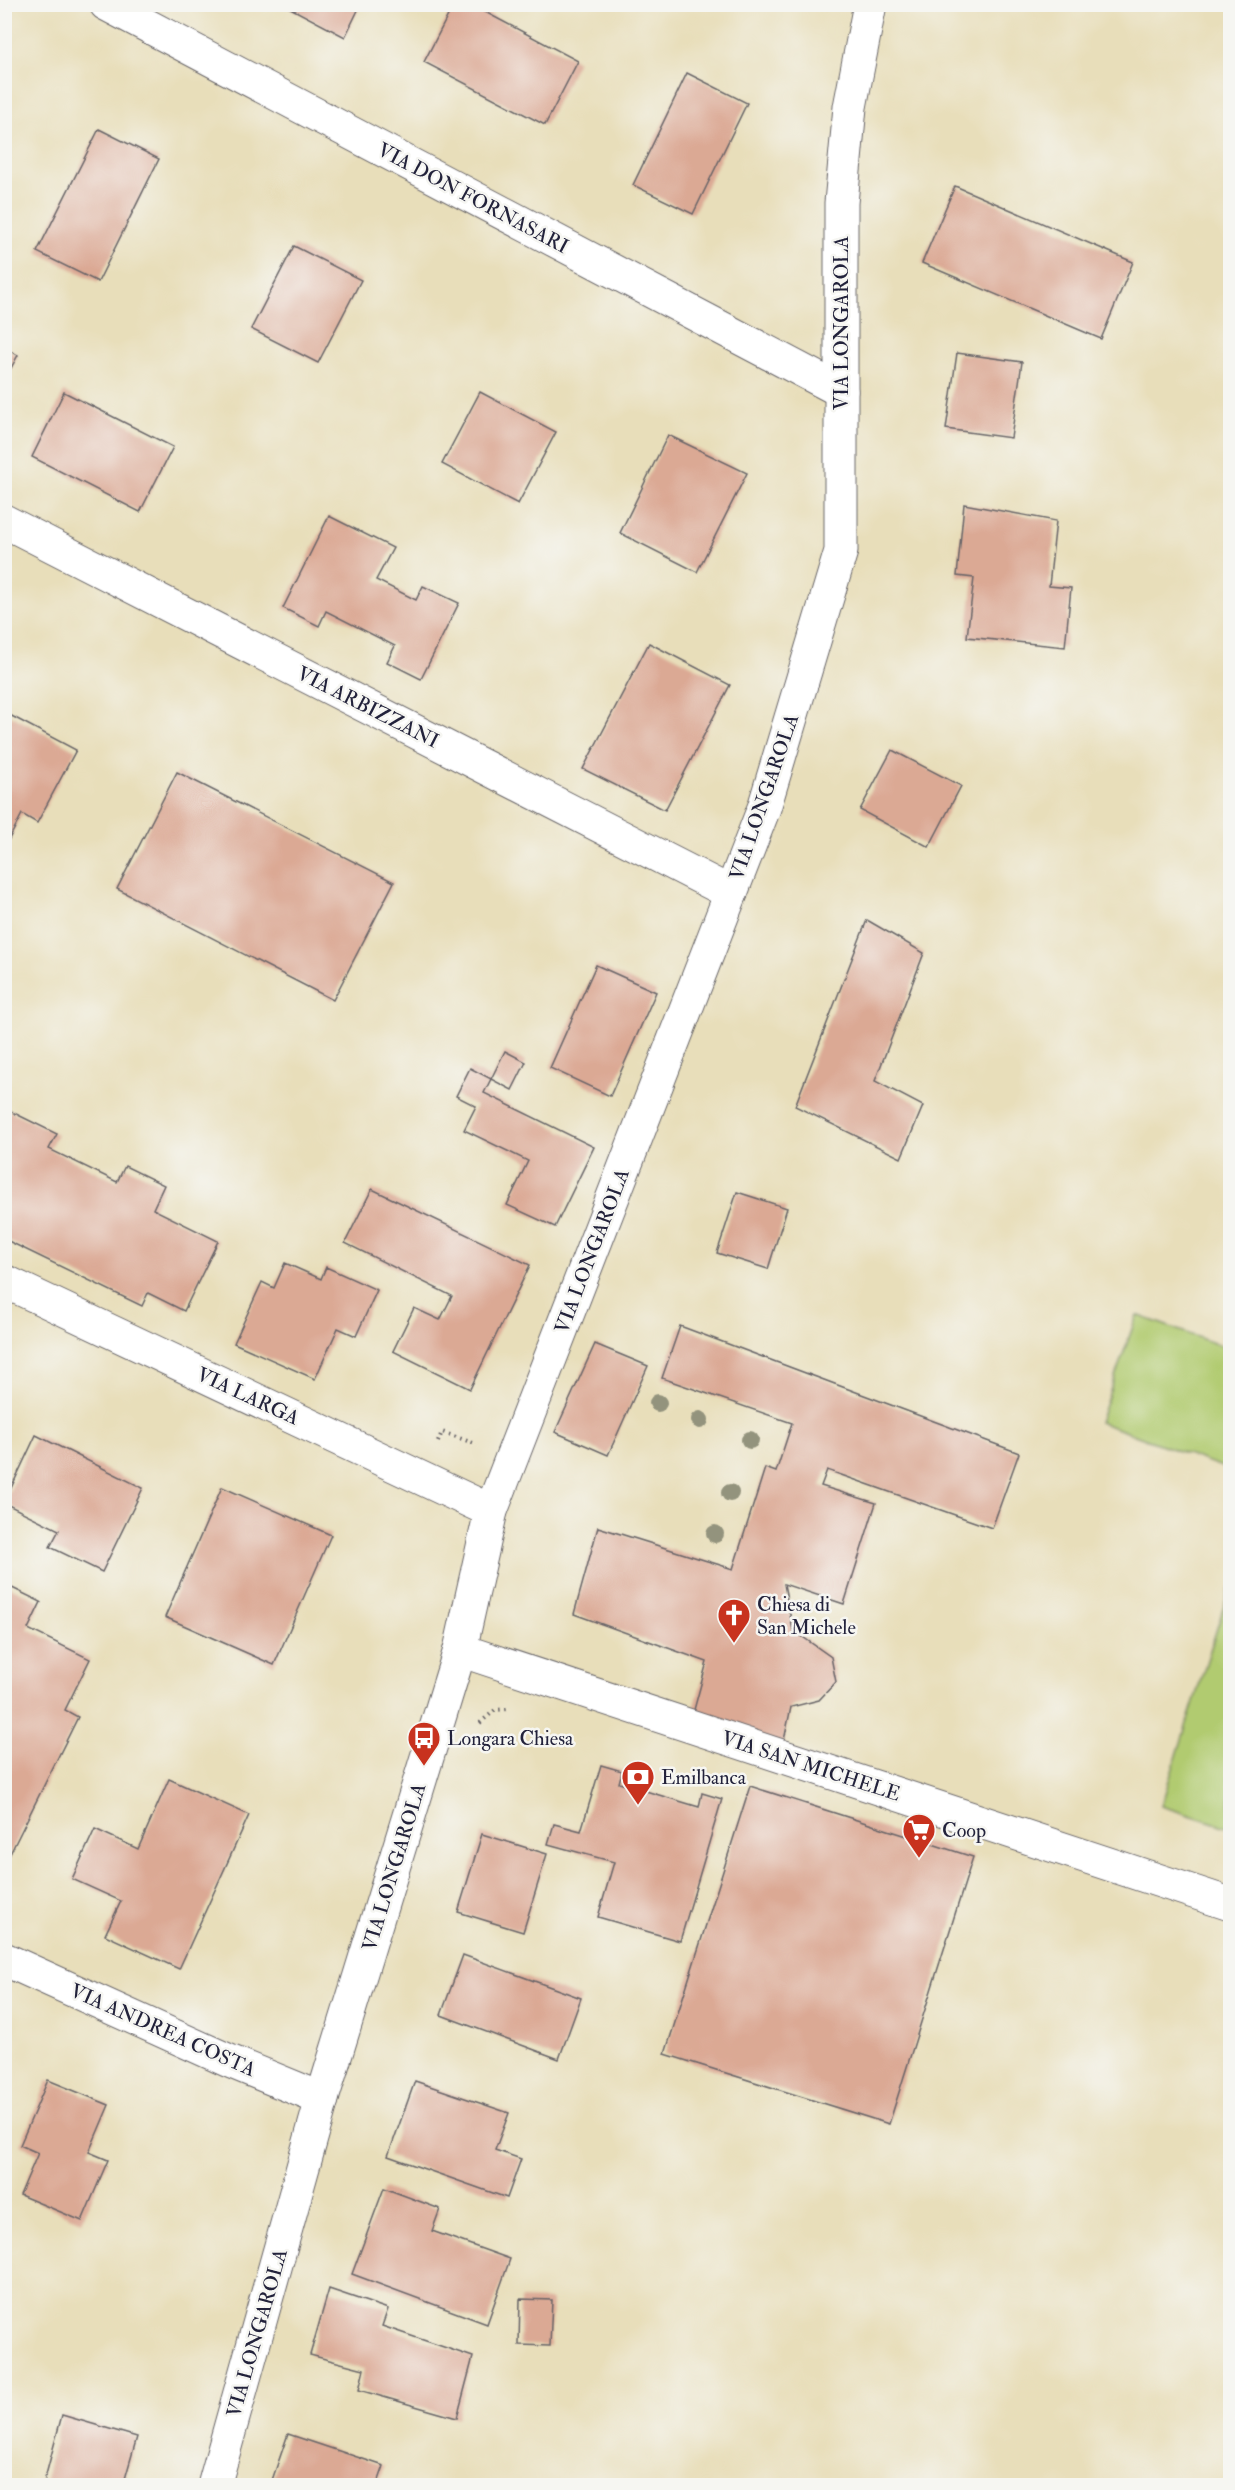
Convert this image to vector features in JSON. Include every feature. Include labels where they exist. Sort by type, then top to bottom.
[{"type":"street","name":"VIA DON FORNASARI","points":[[106,4],[841,391]]},
{"type":"street","name":"VIA LONGAROLA","points":[[214,2486],[322,2099],[460,1650],[491,1511],[764,808],[841,551],[841,203],[850,107],[870,4]]},
{"type":"street","name":"VIA ARBIZZANI","points":[[4,521],[731,893]]},
{"type":"street","name":"VIA LARGA","points":[[4,1281],[491,1511]]},
{"type":"street","name":"VIA SAN MICHELE","points":[[460,1650],[1230,1904]]},
{"type":"street","name":"VIA ANDREA COSTA","points":[[4,1959],[227,2060],[322,2099]]},
{"type":"green space","points":[[1137,1315],[1230,1349],[1230,1470],[1099,1422]]},
{"type":"green space","points":[[1230,1587],[1230,1828],[1161,1806]]},
{"type":"building","points":[[289,4],[361,4],[345,37],[288,7]]},
{"type":"building","points":[[454,4],[470,4],[578,61],[545,125],[424,62]]},
{"type":"building","points":[[687,73],[747,103],[693,214],[633,185]]},
{"type":"building","points":[[99,129],[159,159],[98,282],[37,252]]},
{"type":"building","points":[[955,186],[1133,262],[1101,339],[922,263]]},
{"type":"building","points":[[294,246],[361,280],[318,363],[251,329]]},
{"type":"building","points":[[4,348],[18,355],[4,381]]},
{"type":"building","points":[[957,353],[1022,362],[1011,438],[946,429]]},
{"type":"building","points":[[64,392],[173,447],[140,512],[32,457]]},
{"type":"building","points":[[480,392],[556,432],[518,504],[442,464]]},
{"type":"building","points":[[668,435],[747,473],[697,572],[620,533]]},
{"type":"building","points":[[1230,452],[1230,469],[1224,466]]},
{"type":"building","points":[[964,504],[1056,521],[1049,586],[1071,588],[1065,647],[967,637],[974,578],[957,576]]},
{"type":"building","points":[[329,516],[393,548],[376,580],[416,600],[423,586],[459,603],[421,679],[387,662],[395,646],[326,611],[319,626],[283,608]]},
{"type":"building","points":[[649,643],[730,685],[665,810],[583,769]]},
{"type":"building","points":[[4,712],[76,750],[37,823],[22,814],[8,841],[4,839]]},
{"type":"building","points":[[892,750],[961,786],[929,847],[860,810]]},
{"type":"building","points":[[177,772],[394,882],[333,1000],[117,889]]},
{"type":"building","points":[[867,920],[924,953],[875,1081],[923,1106],[901,1158],[795,1106]]},
{"type":"building","points":[[596,965],[656,992],[610,1096],[550,1068]]},
{"type":"building","points":[[505,1051],[526,1062],[512,1090],[491,1079]]},
{"type":"building","points":[[470,1068],[491,1079],[484,1093],[594,1147],[555,1227],[507,1205],[528,1161],[464,1130],[476,1106],[456,1096]]},
{"type":"building","points":[[10,1111],[57,1134],[49,1149],[117,1182],[125,1166],[164,1185],[153,1209],[218,1241],[184,1311],[148,1293],[142,1306],[4,1239],[4,1122]]},
{"type":"building","points":[[372,1189],[530,1265],[470,1389],[393,1351],[414,1308],[440,1320],[452,1296],[345,1243]]},
{"type":"building","points":[[737,1192],[787,1208],[768,1269],[717,1253]]},
{"type":"building","points":[[285,1263],[321,1279],[326,1267],[377,1290],[356,1336],[338,1328],[315,1379],[234,1343],[262,1282],[274,1288]]},
{"type":"building","points":[[680,1326],[1019,1453],[992,1528],[827,1470],[821,1486],[876,1503],[844,1604],[784,1584],[793,1630],[831,1657],[836,1682],[819,1700],[791,1707],[782,1750],[691,1721],[707,1662],[574,1614],[598,1527],[733,1569],[765,1468],[776,1472],[792,1423],[662,1378]]},
{"type":"building","points":[[595,1344],[648,1366],[608,1455],[555,1432]]},
{"type":"building","points":[[36,1435],[143,1488],[102,1572],[50,1547],[59,1530],[4,1503]]},
{"type":"building","points":[[222,1487],[331,1535],[274,1665],[165,1617]]},
{"type":"building","points":[[4,1584],[41,1602],[28,1629],[90,1659],[65,1710],[78,1717],[4,1866]]},
{"type":"building","points":[[601,1765],[622,1771],[619,1783],[699,1807],[702,1793],[722,1799],[680,1941],[598,1917],[614,1862],[548,1844],[554,1824],[581,1831]]},
{"type":"building","points":[[169,1779],[249,1815],[179,1969],[105,1935],[121,1901],[72,1879],[95,1829],[138,1849]]},
{"type":"building","points":[[750,1786],[973,1857],[889,2124],[665,2054]]},
{"type":"building","points":[[482,1834],[547,1854],[523,1932],[458,1912]]},
{"type":"building","points":[[463,1955],[581,1998],[559,2059],[441,2015]]},
{"type":"building","points":[[48,2080],[109,2105],[89,2152],[108,2160],[82,2221],[20,2195],[38,2153],[20,2145]]},
{"type":"building","points":[[415,2081],[509,2113],[495,2150],[521,2159],[507,2198],[388,2156]]},
{"type":"building","points":[[384,2188],[440,2209],[432,2231],[510,2259],[487,2324],[352,2274]]},
{"type":"building","points":[[329,2289],[388,2309],[382,2326],[473,2357],[457,2418],[359,2390],[364,2369],[310,2355]]},
{"type":"building","points":[[520,2299],[552,2300],[550,2346],[519,2345]]},
{"type":"building","points":[[62,2415],[137,2437],[123,2486],[43,2486]]},
{"type":"building","points":[[288,2434],[384,2466],[377,2486],[270,2486]]},
{"type":"place","name":"Chiesa di San Michele","points":[[734,1644]]},
{"type":"place","name":"Longara Chiesa","points":[[424,1767]]},
{"type":"place","name":"Emilbanca","points":[[638,1806]]},
{"type":"place","name":"Coop","points":[[919,1859]]}]
